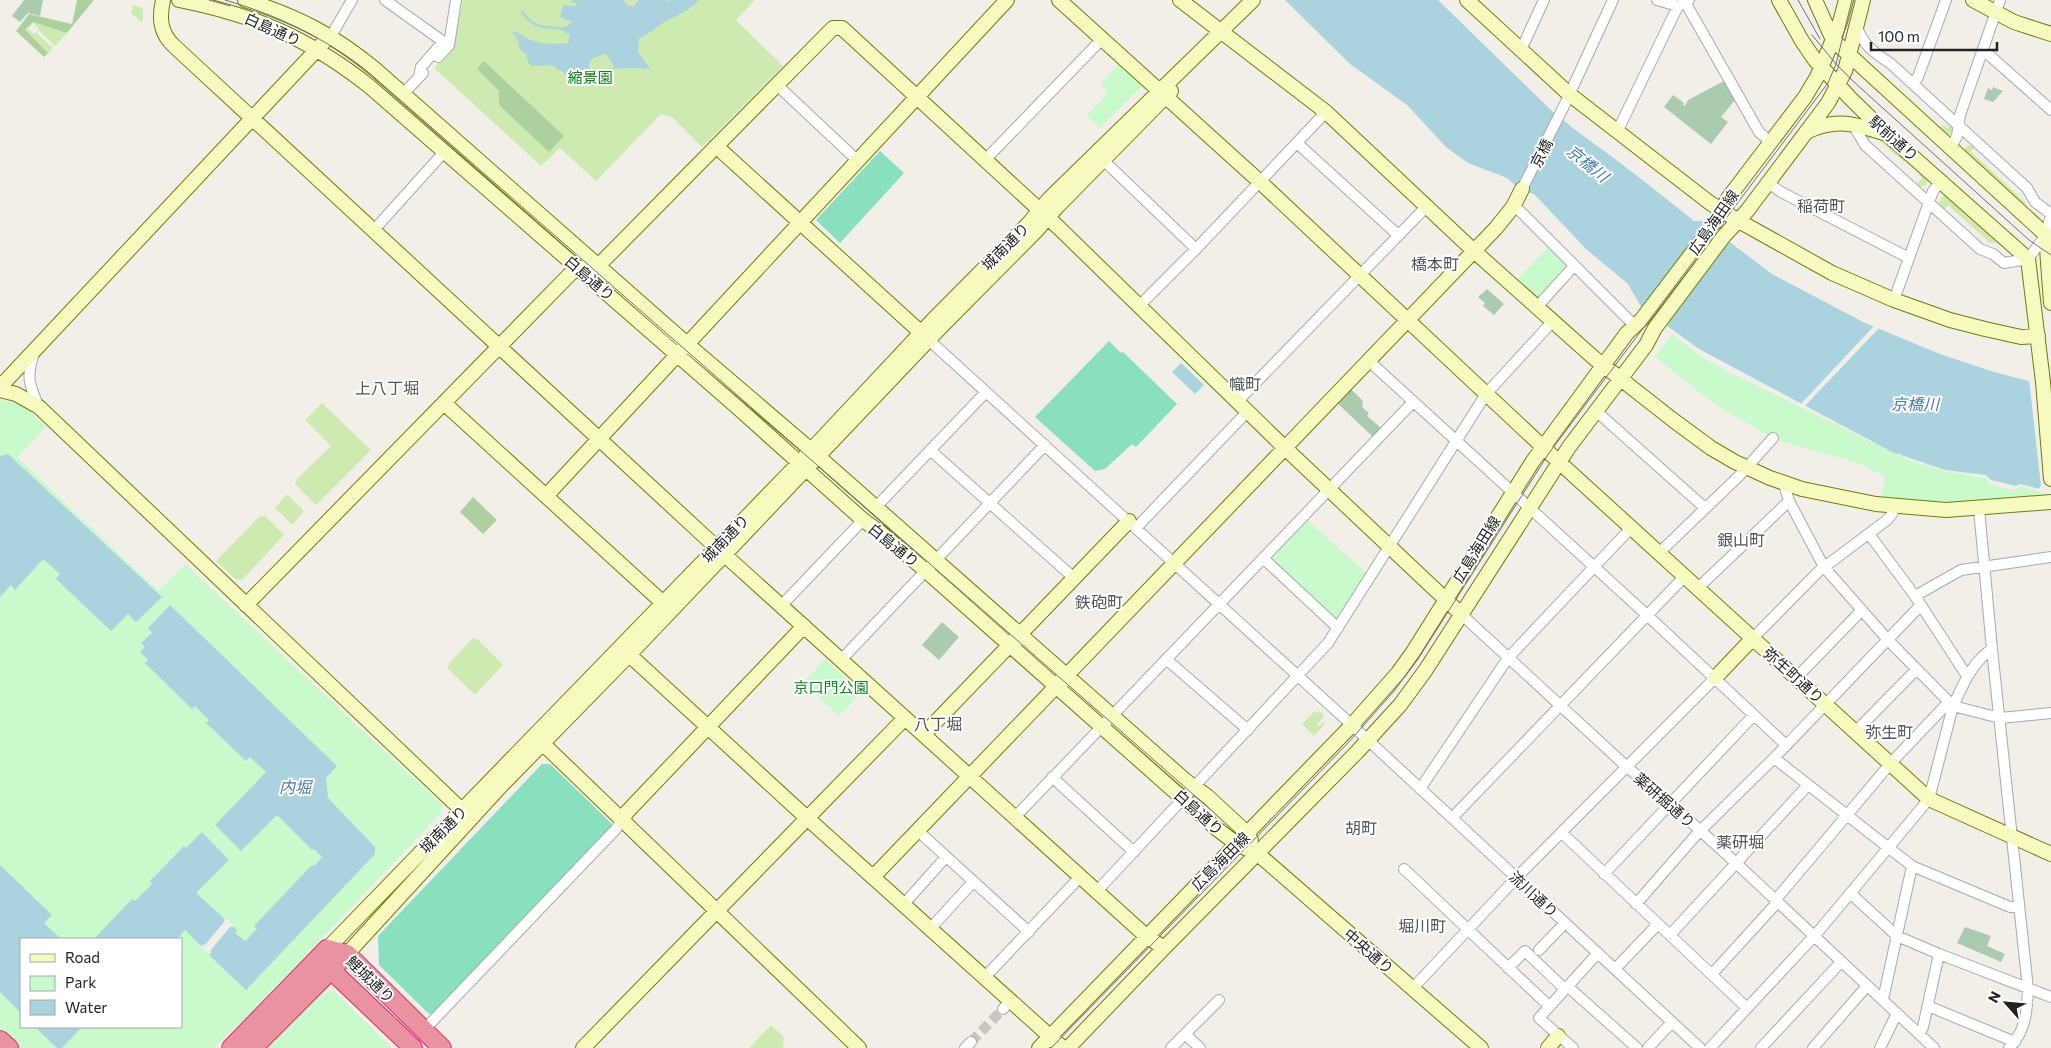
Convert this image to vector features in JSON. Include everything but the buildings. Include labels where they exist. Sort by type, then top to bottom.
[{"type":"highway","name":"鯉城通り","points":[[413,1048],[330,969],[327,949],[347,954],[442,1048]]},
{"type":"highway","name":"城南通り","points":[[231,1048],[327,949]]},
{"type":"highway","points":[[253,1048],[347,954]]},
{"type":"highway","points":[[0,1040],[9,1048]]},
{"type":"street","points":[[163,0],[161,24],[169,42],[720,551],[782,605],[1146,936],[1164,948]]},
{"type":"street","name":"白島通り","points":[[179,0],[198,1],[272,26],[316,49],[369,86],[863,520],[930,565],[1020,635],[1247,834],[1258,854]]},
{"type":"street","name":"白島通り","points":[[245,0],[277,10],[331,36],[358,55],[876,507],[930,565],[1010,645],[1055,686],[1236,844],[1258,854]]},
{"type":"street","points":[[352,0],[331,36],[316,49],[0,388],[16,394],[39,407],[466,814]]},
{"type":"street","points":[[341,20],[350,14],[359,0]]},
{"type":"street","points":[[385,0],[441,40],[441,44],[421,67],[419,77]]},
{"type":"street","points":[[394,0],[450,38]]},
{"type":"street","points":[[403,94],[449,45],[456,0]]},
{"type":"street","points":[[546,496],[1007,0]]},
{"type":"street","name":"弥生町通り","points":[[1059,0],[1259,181],[1559,462],[1929,799],[2011,838],[2051,854]]},
{"type":"street","points":[[1180,0],[1326,112],[1474,251],[1603,366],[1700,440],[1747,468],[1784,484],[1830,496],[1895,507],[1946,510],[1979,509],[2051,502]]},
{"type":"street","name":"城南通り","points":[[327,949],[466,814],[1044,214],[1163,94],[1220,30],[1253,0]]},
{"type":"street","points":[[1467,0],[1570,94],[1617,132],[1722,211],[1737,220],[1832,273],[1894,300],[1950,320],[1985,329],[2021,337],[2038,336]]},
{"type":"street","points":[[1521,50],[1544,0]]},
{"type":"street","name":"京橋","points":[[1522,189],[1570,94],[1613,0]]},
{"type":"street","points":[[1657,0],[1684,2]]},
{"type":"street","name":"駅前通り","points":[[1779,0],[1802,41],[1821,67],[1887,134],[1942,180],[2028,259]]},
{"type":"street","name":"駅前通り","points":[[1815,0],[1833,40],[1850,50],[1868,72],[2046,236]]},
{"type":"street","name":"広島海田線","points":[[1039,1048],[1352,725],[1398,672],[1413,652],[1512,493],[1543,447],[1603,366],[1646,314],[1712,226],[1729,197],[1806,97],[1833,40],[1846,0]]},
{"type":"street","name":"広島海田線","points":[[1068,1048],[1369,740],[1414,688],[1559,462],[1646,345],[1658,324],[1724,236],[1747,211],[1808,131],[1839,85],[1863,0]]},
{"type":"street","points":[[1913,84],[1918,77],[1946,0]]},
{"type":"street","points":[[1973,0],[1998,6],[2028,28],[2051,34]]},
{"type":"street","points":[[1617,132],[1684,2]]},
{"type":"street","points":[[1684,2],[1759,132],[1770,142]]},
{"type":"street","points":[[1951,147],[1957,136],[1958,125],[1998,6]]},
{"type":"street","points":[[1857,26],[1864,42],[1878,56],[1890,63],[2027,188],[2036,202],[2051,214],[2046,236],[2050,256],[2051,302]]},
{"type":"street","points":[[246,605],[576,268],[599,265],[833,28],[842,28],[1044,214],[1328,490],[1461,614]]},
{"type":"street","points":[[985,160],[1102,39]]},
{"type":"street","points":[[1850,50],[1878,56]]},
{"type":"street","points":[[1982,52],[1989,55],[2051,110]]},
{"type":"street","points":[[777,85],[858,161]]},
{"type":"street","points":[[1139,306],[1326,112]]},
{"type":"street","points":[[1808,131],[1828,123],[1852,124],[1887,134]]},
{"type":"street","points":[[1852,124],[1865,145],[1980,249],[1993,254],[2004,263],[2050,256]]},
{"type":"street","points":[[1297,143],[1398,235]]},
{"type":"street","points":[[716,146],[925,337]]},
{"type":"street","points":[[374,231],[445,152]]},
{"type":"street","points":[[1100,157],[1196,249]]},
{"type":"street","points":[[1894,300],[1933,191],[1942,180]]},
{"type":"street","points":[[1768,183],[1780,192],[1909,258]]},
{"type":"street","points":[[873,876],[1501,223],[1522,189]]},
{"type":"street","points":[[924,734],[1074,578],[1133,524],[1242,407],[1360,275],[1427,206]]},
{"type":"street","points":[[1513,206],[1635,326]]},
{"type":"street","points":[[2046,236],[2028,259],[2043,382],[2051,479]]},
{"type":"street","points":[[1537,307],[1574,266]]},
{"type":"street","points":[[1097,891],[1328,643],[1486,394],[1552,321]]},
{"type":"street","name":"流川通り","points":[[925,337],[1369,740],[1700,1048]]},
{"type":"street","points":[[35,352],[30,365],[29,380],[30,388],[39,407]]},
{"type":"street","points":[[1368,361],[1648,616],[1786,745]]},
{"type":"street","points":[[876,507],[986,392]]},
{"type":"street","points":[[1015,817],[1413,402]]},
{"type":"street","points":[[444,403],[662,602]]},
{"type":"street","points":[[1596,411],[1705,508]]},
{"type":"street","points":[[1659,553],[1747,468],[1774,438]]},
{"type":"street","points":[[842,660],[1045,445]]},
{"type":"street","points":[[930,450],[1074,578]]},
{"type":"street","points":[[1784,484],[1789,501],[1824,567],[1888,640],[1953,706]]},
{"type":"street","points":[[1698,588],[1789,501]]},
{"type":"street","points":[[1412,989],[1516,878],[1824,567],[1869,534],[1892,514],[1895,507]]},
{"type":"street","points":[[1928,1006],[2012,1045],[2026,1020],[2028,989],[2011,838],[1979,509]]},
{"type":"street","points":[[782,605],[863,520]]},
{"type":"street","points":[[1420,789],[1508,658],[1631,528]]},
{"type":"street","points":[[1869,534],[1918,601],[1967,676]]},
{"type":"street","name":"城南通り","points":[[625,650],[662,602],[720,551]]},
{"type":"street","points":[[1636,904],[1700,831],[1774,758],[1825,703],[1888,640],[1918,601],[1961,570],[2051,557]]},
{"type":"street","points":[[1263,558],[1338,628]]},
{"type":"street","points":[[1452,818],[1685,576]]},
{"type":"street","points":[[1797,677],[1862,610]]},
{"type":"street","name":"薬研掘通り","points":[[1461,614],[1627,767],[1736,863],[1813,937],[1934,1048]]},
{"type":"street","points":[[424,1030],[616,829],[628,812],[804,626]]},
{"type":"street","points":[[1710,1048],[1813,937],[1929,799],[1953,706],[1967,676],[1984,654],[1992,649]]},
{"type":"street","points":[[625,650],[984,978],[1006,1005],[1063,1048]]},
{"type":"street","points":[[1166,659],[1248,730]]},
{"type":"street","points":[[1856,731],[1916,670]]},
{"type":"street","points":[[1712,974],[1774,906],[1776,901],[1846,815],[1890,764],[1945,706],[1953,706],[2000,718],[2051,713]]},
{"type":"street","points":[[1604,874],[1754,715]]},
{"type":"street","points":[[583,1048],[906,718]]},
{"type":"street","points":[[538,739],[859,1048]]},
{"type":"street","points":[[1774,758],[1912,866],[2010,907],[2019,907]]},
{"type":"street","points":[[1052,777],[1134,852]]},
{"type":"street","points":[[1670,936],[1808,785]]},
{"type":"street","name":"城南通り","points":[[347,954],[466,814]]},
{"type":"street","points":[[916,830],[1029,932]]},
{"type":"street","points":[[1562,833],[1747,1008]]},
{"type":"street","name":"中央通り","points":[[1258,854],[1480,1048]]},
{"type":"street","points":[[904,904],[946,858]]},
{"type":"street","points":[[1881,999],[1884,995],[1912,866]]},
{"type":"street","points":[[1404,869],[1549,1006]]},
{"type":"street","points":[[984,978],[1081,876]]},
{"type":"street","points":[[930,929],[973,882]]},
{"type":"street","points":[[1850,893],[1897,936],[2051,997]]},
{"type":"street","points":[[1539,950],[1565,923]]},
{"type":"street","points":[[1615,969],[1658,924]]},
{"type":"street","points":[[1508,968],[1525,951],[1637,1048]]},
{"type":"street","points":[[1573,1048],[1539,1018],[1598,953]]},
{"type":"street","points":[[1919,1034],[1923,1027],[1939,954]]},
{"type":"street","points":[[1761,1048],[1840,962]]},
{"type":"street","points":[[1813,1048],[1866,986]]},
{"type":"street","points":[[1171,1048],[1219,1000]]},
{"type":"street","points":[[1880,1048],[1897,1013]]},
{"type":"street","points":[[1648,1048],[1672,1022]]},
{"type":"street","points":[[1185,1034],[1200,1048]]},
{"type":"street","points":[[1548,1048],[1558,1036]]},
{"type":"green space","points":[[24,0],[43,0],[40,16],[28,13],[20,22],[12,16]]},
{"type":"green space","points":[[77,0],[94,0],[67,33],[33,22],[25,30],[48,53],[44,57],[16,31],[29,14],[72,24]]},
{"type":"green space","name":"縮景園","points":[[463,0],[755,0],[736,20],[783,66],[702,147],[673,118],[661,114],[596,181],[560,148],[541,166],[434,68],[454,45]]},
{"type":"green space","points":[[133,5],[143,8],[143,21],[141,22],[131,13]]},
{"type":"green space","points":[[33,22],[67,33],[55,46],[33,23],[28,29],[34,34],[36,32],[53,48],[48,53],[25,31]]},
{"type":"green space","points":[[484,61],[564,136],[549,152],[499,105],[499,91],[477,69]]},
{"type":"green space","points":[[1121,62],[1142,80],[1142,86],[1100,128],[1086,115],[1108,93],[1100,84]]},
{"type":"green space","points":[[1724,81],[1735,100],[1721,117],[1728,122],[1711,144],[1664,107],[1673,95],[1684,103],[1683,105],[1685,106],[1688,100]]},
{"type":"green space","points":[[1993,87],[2003,91],[1993,102],[1984,99],[1988,88],[1992,90]]},
{"type":"green space","points":[[1917,106],[1941,128],[1943,125],[1947,128],[1951,124],[1953,129],[1951,133],[1948,136]]},
{"type":"green space","points":[[1860,129],[1874,134],[1906,160],[1904,162],[1873,135],[1867,141]]},
{"type":"green space","points":[[1968,145],[1975,146],[1971,152],[2024,201],[2029,210],[1963,151]]},
{"type":"green space","points":[[880,151],[904,173],[840,243],[816,220]]},
{"type":"green space","points":[[1921,172],[1928,179],[1927,184],[1921,187],[1916,185],[1922,178],[1918,175]]},
{"type":"green space","points":[[1945,195],[1999,243],[1986,242],[1987,240],[1948,205],[1944,210],[1939,203]]},
{"type":"green space","points":[[1549,246],[1567,264],[1566,270],[1541,297],[1535,298],[1517,280]]},
{"type":"green space","points":[[1487,289],[1504,304],[1494,315],[1483,306],[1485,303],[1478,297]]},
{"type":"green space","points":[[1672,334],[1700,356],[1727,371],[1910,461],[1944,471],[1986,478],[1990,485],[2015,490],[2020,486],[2043,493],[2037,498],[1954,503],[1881,499],[1885,476],[1858,463],[1780,441],[1767,435],[1715,404],[1655,357]]},
{"type":"green space","points":[[1109,341],[1177,404],[1136,447],[1132,444],[1105,469],[1095,471],[1035,417]]},
{"type":"green space","points":[[1350,388],[1363,401],[1362,407],[1369,413],[1367,416],[1381,428],[1373,437],[1336,402]]},
{"type":"green space","points":[[0,401],[7,401],[26,408],[46,427],[17,457],[158,591],[185,564],[442,805],[442,812],[250,1014],[213,1048],[21,1048],[0,1028]]},
{"type":"green space","points":[[322,403],[371,450],[316,505],[295,484],[297,479],[331,446],[305,420]]},
{"type":"green space","points":[[286,495],[304,511],[293,524],[275,508]]},
{"type":"green space","points":[[473,497],[497,520],[483,534],[460,512]]},
{"type":"green space","points":[[265,516],[284,535],[242,580],[235,579],[216,561],[259,517]]},
{"type":"green space","points":[[1307,520],[1368,574],[1339,619],[1334,620],[1270,560]]},
{"type":"green space","points":[[942,622],[959,637],[939,660],[922,645]]},
{"type":"green space","points":[[473,638],[476,638],[503,665],[475,695],[448,669],[449,663]]},
{"type":"green space","name":"京口門公園","points":[[825,659],[861,692],[839,716],[803,683]]},
{"type":"green space","points":[[1319,710],[1324,717],[1317,724],[1319,726],[1323,722],[1325,724],[1314,736],[1302,724],[1315,711],[1317,713]]},
{"type":"green space","points":[[542,764],[550,764],[611,823],[612,829],[435,1014],[429,1014],[379,965],[378,936]]},
{"type":"green space","points":[[1965,927],[1991,936],[1987,946],[2005,954],[2001,962],[1957,943]]},
{"type":"green space","points":[[323,991],[334,991],[392,1048],[268,1048]]},
{"type":"green space","points":[[771,1025],[784,1037],[783,1048],[749,1048]]},
{"type":"water","points":[[572,0],[623,0],[627,5],[633,7],[639,0],[665,0],[667,2],[669,0],[699,0],[684,12],[639,38],[638,52],[650,69],[613,69],[613,64],[606,54],[593,58],[589,64],[591,83],[580,77],[569,80],[563,71],[558,70],[552,65],[532,66],[528,62],[526,54],[519,49],[519,42],[512,32],[517,32],[541,43],[568,43],[570,35],[558,28],[568,26],[572,22],[560,17],[563,5],[574,6],[578,4],[571,2]]},
{"type":"water","name":"京橋川","points":[[1285,0],[1438,0],[1554,113],[1577,132],[1610,155],[1694,221],[1702,221],[1772,274],[1865,323],[1940,354],[1994,372],[2051,387],[2051,492],[2020,484],[2016,486],[1991,480],[1986,475],[1945,470],[1892,452],[1699,349],[1641,307],[1628,284],[1586,249],[1535,195],[1516,186],[1507,178],[1468,163],[1446,147],[1407,105],[1350,64]]},
{"type":"water","points":[[1181,363],[1204,385],[1195,394],[1172,372]]},
{"type":"water","points":[[8,454],[162,597],[136,622],[128,614],[111,631],[56,579],[60,574],[43,559],[15,590],[11,585],[0,597],[0,456]]},
{"type":"water","name":"内堀","points":[[170,605],[337,766],[326,778],[328,798],[375,847],[375,854],[246,990],[209,955],[212,952],[203,944],[201,946],[185,930],[178,938],[95,938],[132,899],[135,901],[152,884],[150,881],[184,846],[186,848],[202,832],[229,860],[196,893],[237,930],[235,933],[245,941],[257,929],[254,926],[312,865],[314,866],[322,857],[314,849],[312,850],[277,815],[241,851],[215,825],[266,772],[250,757],[246,761],[206,723],[209,720],[195,706],[192,709],[145,663],[148,660],[140,652],[145,647],[141,643],[152,633],[148,628]]},
{"type":"water","points":[[0,865],[52,915],[44,923],[60,938],[20,938],[20,1012],[0,992]]},
{"type":"water","points":[[36,1028],[81,1028],[62,1048],[57,1048]]},
{"type":"pier","points":[[1875,325],[1880,327],[1803,408],[1799,406]]},
{"type":"pier","points":[[2029,379],[2051,384],[2051,494],[2037,490],[2041,486]]},
{"type":"pier","points":[[225,917],[234,926],[230,927],[209,954],[201,947],[204,946],[224,922]]},
{"type":"waterway","points":[[522,12],[530,21],[537,25],[558,28]]},
{"type":"tunnel","points":[[971,1042],[1003,1009]]},
{"type":"tram line","points":[[209,0],[230,6]]},
{"type":"tram line","points":[[225,0],[282,20],[334,48],[367,71],[1211,810]]},
{"type":"tram line","points":[[1798,0],[1820,39]]},
{"type":"tram line","points":[[1051,1048],[1348,743],[1394,691],[1418,659],[1549,453],[1828,83],[1836,64],[1852,0]]},
{"type":"tram line","points":[[1812,35],[1854,82],[2029,240],[2051,255]]},
{"type":"district","name":"稲荷町","points":[[1821,205]]},
{"type":"district","name":"橋本町","points":[[1435,263]]},
{"type":"district","name":"幟町","points":[[1245,383]]},
{"type":"district","name":"上八丁堀","points":[[387,387]]},
{"type":"district","name":"銀山町","points":[[1741,539]]},
{"type":"district","name":"鉄砲町","points":[[1099,601]]},
{"type":"district","name":"八丁堀","points":[[938,723]]},
{"type":"district","name":"弥生町","points":[[1889,731]]},
{"type":"district","name":"胡町","points":[[1361,827]]},
{"type":"district","name":"薬研堀","points":[[1740,841]]},
{"type":"district","name":"堀川町","points":[[1422,925]]}]
